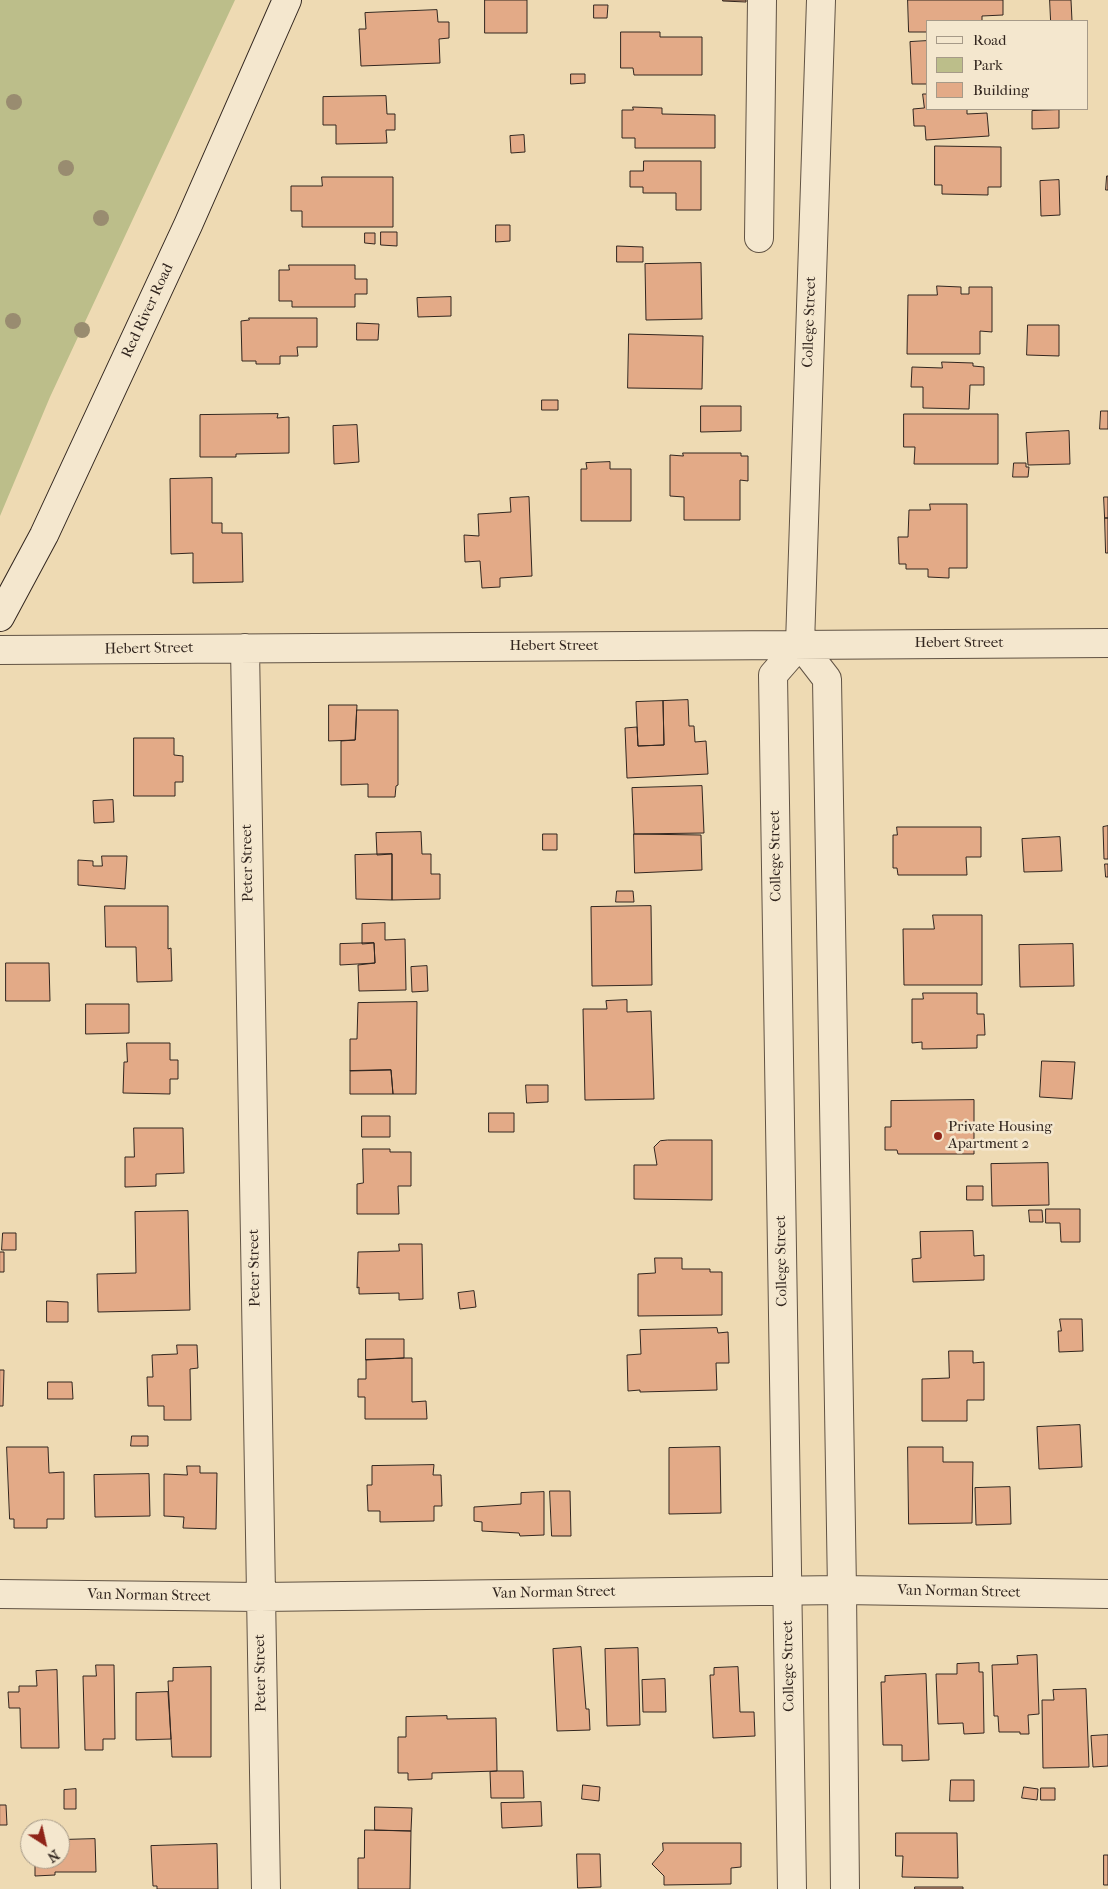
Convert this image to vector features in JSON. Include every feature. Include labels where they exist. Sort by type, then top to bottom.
[{"type":"street","name":"Red River Road","points":[[0,617],[44,535],[65,490],[188,225],[287,0]]},
{"type":"street","points":[[759,238],[762,0]]},
{"type":"street","name":"College Street","points":[[792,1889],[773,675],[800,644],[821,0]]},
{"type":"street","name":"Hebert Street","points":[[0,650],[1108,643]]},
{"type":"street","points":[[800,644],[828,679],[845,1889]]},
{"type":"street","name":"Peter Street","points":[[245,648],[266,1889]]},
{"type":"street","name":"Van Norman Street","points":[[0,1594],[260,1597],[842,1590],[1108,1594]]},
{"type":"green space","points":[[0,0],[235,0],[50,397],[0,516]]},
{"type":"building","points":[[485,0],[527,0],[527,33],[485,33]]},
{"type":"building","points":[[746,0],[746,2],[723,1]]},
{"type":"building","points":[[908,0],[1003,0],[1003,15],[982,16],[982,20],[926,20],[926,32],[909,32]]},
{"type":"building","points":[[1050,0],[1071,0],[1072,20],[1051,20]]},
{"type":"building","points":[[594,5],[608,5],[607,18],[594,18]]},
{"type":"building","points":[[437,10],[438,22],[449,22],[449,38],[439,39],[440,63],[361,66],[359,29],[366,29],[365,13]]},
{"type":"building","points":[[621,32],[660,32],[660,37],[702,37],[702,75],[634,75],[633,68],[621,68]]},
{"type":"building","points":[[926,41],[926,84],[912,84],[910,42]]},
{"type":"building","points":[[571,74],[585,74],[585,83],[571,84]]},
{"type":"building","points":[[923,94],[926,94],[926,110],[967,110],[967,114],[987,113],[989,136],[926,140],[925,126],[914,126],[913,109],[924,108]]},
{"type":"building","points":[[386,96],[387,114],[395,114],[395,130],[386,130],[387,143],[336,144],[336,125],[323,125],[323,97]]},
{"type":"building","points":[[633,107],[662,108],[662,114],[715,115],[715,148],[635,148],[635,138],[622,138],[622,110],[633,110]]},
{"type":"building","points":[[1059,110],[1059,128],[1032,129],[1032,111]]},
{"type":"building","points":[[524,135],[525,152],[511,153],[510,136]]},
{"type":"building","points":[[935,146],[1001,147],[1001,187],[988,187],[988,195],[942,194],[942,185],[935,185]]},
{"type":"building","points":[[644,161],[701,161],[701,210],[676,210],[676,193],[643,193],[643,187],[630,187],[630,171],[643,171]]},
{"type":"building","points":[[1107,176],[1108,190],[1106,190]]},
{"type":"building","points":[[322,177],[393,177],[393,227],[302,227],[302,211],[291,211],[291,186],[322,186]]},
{"type":"building","points":[[1059,180],[1060,215],[1041,216],[1040,181]]},
{"type":"building","points":[[496,225],[510,225],[510,241],[496,242]]},
{"type":"building","points":[[381,232],[397,232],[397,246],[381,245]]},
{"type":"building","points":[[365,233],[375,233],[375,244],[365,243]]},
{"type":"building","points":[[617,246],[643,247],[643,262],[617,262]]},
{"type":"building","points":[[701,263],[702,319],[646,320],[645,264]]},
{"type":"building","points":[[289,265],[355,265],[355,279],[367,279],[367,294],[355,294],[355,307],[292,307],[292,301],[279,301],[279,270],[289,270]]},
{"type":"building","points":[[937,286],[961,287],[961,294],[969,294],[969,287],[992,287],[992,332],[980,331],[980,354],[907,354],[908,295],[937,295]]},
{"type":"building","points":[[451,297],[451,316],[418,317],[417,298]]},
{"type":"building","points":[[249,318],[317,318],[317,347],[297,347],[298,356],[280,356],[280,364],[256,364],[256,361],[242,361],[241,321],[249,320]]},
{"type":"building","points":[[357,323],[379,324],[378,340],[357,340]]},
{"type":"building","points":[[1028,325],[1059,325],[1059,356],[1027,355]]},
{"type":"building","points":[[629,334],[703,336],[702,389],[628,388]]},
{"type":"building","points":[[942,362],[973,363],[973,366],[984,367],[984,385],[970,385],[969,409],[923,408],[923,387],[911,387],[912,367],[942,368]]},
{"type":"building","points":[[542,400],[558,400],[558,410],[542,410]]},
{"type":"building","points":[[701,406],[741,406],[741,431],[701,432]]},
{"type":"building","points":[[1101,411],[1108,411],[1108,429],[1100,429]]},
{"type":"building","points":[[278,414],[277,418],[289,417],[289,453],[236,454],[236,457],[200,457],[200,415]]},
{"type":"building","points":[[904,414],[998,414],[998,464],[914,464],[915,447],[904,447]]},
{"type":"building","points":[[357,425],[359,462],[334,464],[333,426]]},
{"type":"building","points":[[1069,431],[1070,464],[1028,465],[1026,433]]},
{"type":"building","points":[[683,453],[741,453],[741,456],[748,456],[748,481],[740,480],[740,520],[684,520],[684,497],[670,496],[670,455],[683,456]]},
{"type":"building","points":[[610,462],[610,469],[631,469],[631,521],[581,521],[581,469],[587,469],[586,463]]},
{"type":"building","points":[[1014,463],[1026,463],[1026,467],[1029,467],[1028,477],[1013,477]]},
{"type":"building","points":[[212,478],[212,523],[222,523],[222,533],[242,533],[243,582],[193,583],[193,553],[171,554],[170,479]]},
{"type":"building","points":[[529,497],[532,576],[500,578],[500,587],[482,588],[480,561],[465,562],[464,535],[479,536],[478,514],[511,512],[510,498]]},
{"type":"building","points":[[1104,497],[1108,497],[1108,518],[1105,518]]},
{"type":"building","points":[[930,504],[967,504],[967,568],[949,568],[949,578],[928,577],[928,569],[906,569],[906,564],[899,564],[898,537],[908,537],[909,510],[930,510]]},
{"type":"building","points":[[1105,518],[1108,518],[1108,553],[1106,553]]},
{"type":"building","points":[[688,700],[689,726],[694,726],[695,742],[706,741],[708,774],[627,778],[625,728],[637,727],[638,746],[664,745],[663,701]]},
{"type":"building","points":[[663,701],[664,745],[638,746],[636,702]]},
{"type":"building","points":[[329,705],[357,705],[355,740],[329,741]]},
{"type":"building","points":[[357,710],[398,710],[398,785],[396,786],[395,797],[368,797],[368,784],[341,785],[341,741],[355,740]]},
{"type":"building","points":[[134,738],[174,738],[174,755],[183,756],[183,782],[175,782],[175,796],[134,796]]},
{"type":"building","points":[[702,786],[704,833],[634,834],[632,788]]},
{"type":"building","points":[[113,800],[114,822],[94,823],[93,801]]},
{"type":"building","points":[[1108,826],[1108,859],[1104,859],[1103,827]]},
{"type":"building","points":[[897,827],[981,827],[981,857],[966,857],[967,875],[898,875],[897,868],[893,868],[893,835],[897,835]]},
{"type":"building","points":[[421,832],[422,854],[431,854],[431,874],[440,874],[440,899],[392,900],[392,854],[377,855],[376,833]]},
{"type":"building","points":[[543,834],[557,834],[557,850],[543,850]]},
{"type":"building","points":[[634,834],[701,835],[702,870],[635,873]]},
{"type":"building","points":[[1060,837],[1062,871],[1024,872],[1022,839]]},
{"type":"building","points":[[392,854],[392,900],[356,899],[355,855]]},
{"type":"building","points":[[102,856],[127,856],[125,889],[78,885],[78,860],[93,861],[93,866],[102,866]]},
{"type":"building","points":[[1105,864],[1108,864],[1108,877],[1106,877]]},
{"type":"building","points":[[617,891],[633,891],[634,902],[616,902]]},
{"type":"building","points":[[105,906],[168,906],[168,949],[171,948],[172,981],[137,982],[136,947],[106,947]]},
{"type":"building","points":[[651,906],[652,985],[592,986],[591,907]]},
{"type":"building","points":[[933,915],[982,915],[982,985],[904,985],[903,929],[934,929]]},
{"type":"building","points":[[385,923],[385,940],[405,939],[406,990],[359,991],[358,965],[375,963],[374,943],[362,944],[362,924]]},
{"type":"building","points":[[374,943],[375,963],[340,965],[340,944]]},
{"type":"building","points":[[1073,944],[1074,986],[1020,987],[1019,945]]},
{"type":"building","points":[[6,963],[49,963],[50,1001],[6,1001]]},
{"type":"building","points":[[427,966],[428,991],[412,992],[411,967]]},
{"type":"building","points":[[923,993],[977,993],[977,1014],[984,1014],[985,1035],[977,1035],[977,1048],[922,1049],[922,1042],[912,1043],[912,999],[923,999]]},
{"type":"building","points":[[627,1000],[627,1012],[651,1011],[654,1099],[585,1100],[583,1009],[607,1009],[606,1001]]},
{"type":"building","points":[[417,1002],[416,1094],[393,1094],[391,1070],[350,1071],[350,1039],[357,1039],[358,1003]]},
{"type":"building","points":[[86,1004],[129,1004],[129,1033],[86,1034]]},
{"type":"building","points":[[127,1043],[170,1043],[170,1060],[178,1060],[178,1079],[170,1079],[170,1094],[123,1093],[124,1062],[127,1062]]},
{"type":"building","points":[[1042,1061],[1075,1062],[1072,1099],[1040,1097]]},
{"type":"building","points":[[391,1070],[393,1094],[350,1094],[350,1071]]},
{"type":"building","points":[[526,1085],[548,1085],[548,1102],[527,1103]]},
{"type":"building","points":[[974,1100],[974,1154],[898,1154],[897,1150],[885,1150],[885,1127],[891,1127],[891,1101]]},
{"type":"building","points":[[489,1113],[514,1113],[514,1132],[489,1132]]},
{"type":"building","points":[[362,1116],[390,1116],[390,1137],[362,1137]]},
{"type":"building","points":[[134,1128],[183,1128],[184,1173],[156,1174],[156,1186],[125,1187],[125,1157],[134,1157]]},
{"type":"building","points":[[712,1140],[712,1200],[634,1199],[634,1165],[657,1165],[654,1147],[660,1141]]},
{"type":"building","points":[[363,1149],[390,1149],[390,1152],[411,1152],[411,1186],[398,1186],[399,1214],[357,1214],[357,1184],[363,1183]]},
{"type":"building","points":[[1048,1163],[1049,1205],[992,1206],[991,1164]]},
{"type":"building","points":[[967,1186],[983,1186],[983,1200],[967,1200]]},
{"type":"building","points":[[1046,1209],[1080,1209],[1080,1242],[1061,1242],[1060,1223],[1046,1223]]},
{"type":"building","points":[[1029,1210],[1042,1210],[1043,1222],[1030,1222]]},
{"type":"building","points":[[188,1211],[190,1310],[98,1312],[97,1274],[136,1273],[135,1212]]},
{"type":"building","points":[[973,1231],[974,1256],[984,1255],[984,1280],[913,1282],[912,1259],[921,1258],[920,1232]]},
{"type":"building","points":[[3,1233],[16,1233],[16,1250],[2,1250]]},
{"type":"building","points":[[399,1244],[422,1244],[423,1299],[399,1300],[399,1293],[359,1294],[359,1287],[357,1288],[358,1252],[399,1251]]},
{"type":"building","points":[[0,1252],[4,1252],[4,1272],[0,1272]]},
{"type":"building","points":[[655,1258],[682,1258],[682,1269],[710,1269],[710,1272],[722,1272],[722,1315],[638,1316],[638,1274],[655,1273]]},
{"type":"building","points":[[474,1291],[476,1307],[460,1309],[458,1293]]},
{"type":"building","points":[[47,1301],[68,1302],[68,1322],[47,1322]]},
{"type":"building","points":[[1060,1319],[1082,1319],[1083,1351],[1059,1352],[1058,1331],[1061,1331]]},
{"type":"building","points":[[717,1328],[718,1333],[728,1332],[729,1363],[716,1363],[717,1390],[628,1391],[627,1355],[641,1354],[640,1330]]},
{"type":"building","points":[[366,1339],[404,1339],[404,1358],[366,1360]]},
{"type":"building","points":[[177,1345],[197,1345],[198,1368],[190,1369],[191,1420],[164,1420],[164,1406],[148,1406],[147,1377],[153,1377],[152,1355],[177,1354]]},
{"type":"building","points":[[949,1351],[973,1351],[973,1363],[984,1362],[984,1400],[967,1400],[967,1421],[922,1421],[922,1379],[949,1378]]},
{"type":"building","points":[[412,1358],[412,1402],[426,1401],[427,1419],[365,1419],[365,1397],[358,1397],[358,1379],[366,1379],[366,1360]]},
{"type":"building","points":[[0,1370],[4,1370],[3,1406],[0,1406]]},
{"type":"building","points":[[48,1382],[72,1382],[73,1399],[48,1399]]},
{"type":"building","points":[[1080,1425],[1082,1467],[1039,1469],[1037,1427]]},
{"type":"building","points":[[132,1436],[148,1436],[148,1446],[131,1446]]},
{"type":"building","points":[[7,1447],[48,1447],[49,1473],[64,1472],[64,1519],[47,1519],[47,1528],[14,1528],[14,1519],[10,1519]]},
{"type":"building","points":[[720,1447],[721,1513],[669,1514],[669,1448]]},
{"type":"building","points":[[908,1447],[943,1447],[943,1462],[973,1462],[972,1523],[909,1524]]},
{"type":"building","points":[[434,1465],[433,1475],[441,1475],[442,1506],[434,1506],[434,1521],[380,1522],[380,1511],[368,1511],[367,1485],[372,1485],[372,1466]]},
{"type":"building","points":[[187,1466],[200,1466],[200,1473],[217,1473],[216,1529],[183,1528],[184,1517],[164,1516],[164,1474],[187,1475]]},
{"type":"building","points":[[149,1474],[150,1516],[95,1517],[94,1475]]},
{"type":"building","points":[[1010,1487],[1011,1524],[976,1525],[975,1488]]},
{"type":"building","points":[[550,1491],[570,1491],[571,1536],[552,1536]]},
{"type":"building","points":[[544,1492],[544,1535],[520,1536],[519,1533],[482,1531],[482,1522],[474,1521],[474,1507],[521,1504],[521,1493]]},
{"type":"building","points":[[581,1647],[586,1709],[589,1709],[590,1730],[557,1731],[553,1649]]},
{"type":"building","points":[[638,1648],[640,1725],[607,1726],[605,1649]]},
{"type":"building","points":[[1037,1655],[1039,1714],[1028,1715],[1029,1734],[999,1732],[998,1716],[994,1716],[992,1665],[1018,1664],[1017,1656]]},
{"type":"building","points":[[979,1663],[979,1672],[983,1672],[984,1733],[964,1734],[963,1723],[938,1724],[936,1674],[957,1674],[957,1664]]},
{"type":"building","points":[[96,1665],[114,1665],[115,1739],[103,1739],[103,1750],[85,1750],[83,1676],[96,1676]]},
{"type":"building","points":[[211,1667],[211,1757],[172,1757],[168,1681],[173,1681],[173,1668]]},
{"type":"building","points":[[738,1667],[740,1712],[754,1712],[755,1736],[713,1738],[710,1675],[714,1675],[714,1668]]},
{"type":"building","points":[[57,1670],[59,1748],[21,1748],[20,1708],[9,1708],[8,1692],[19,1692],[19,1686],[37,1686],[36,1671]]},
{"type":"building","points":[[926,1674],[929,1760],[902,1761],[902,1745],[883,1745],[881,1682],[885,1682],[885,1676]]},
{"type":"building","points":[[665,1679],[666,1712],[643,1712],[642,1680]]},
{"type":"building","points":[[1086,1689],[1089,1767],[1043,1768],[1042,1700],[1054,1700],[1053,1690]]},
{"type":"building","points":[[168,1692],[171,1739],[136,1740],[136,1693]]},
{"type":"building","points":[[447,1716],[447,1719],[496,1718],[497,1771],[432,1773],[432,1779],[408,1780],[408,1773],[398,1773],[398,1737],[406,1737],[406,1717]]},
{"type":"building","points":[[1108,1735],[1108,1766],[1093,1767],[1091,1736]]},
{"type":"building","points":[[523,1771],[524,1798],[491,1798],[490,1772]]},
{"type":"building","points":[[951,1780],[974,1780],[974,1801],[950,1801]]},
{"type":"building","points":[[583,1785],[600,1787],[599,1801],[582,1799]]},
{"type":"building","points":[[1024,1787],[1038,1789],[1037,1800],[1022,1798]]},
{"type":"building","points":[[1041,1788],[1055,1788],[1055,1800],[1041,1800]]},
{"type":"building","points":[[76,1789],[76,1809],[64,1809],[64,1790]]},
{"type":"building","points":[[541,1802],[542,1826],[502,1828],[501,1803]]},
{"type":"building","points":[[0,1805],[6,1805],[7,1825],[0,1825]]},
{"type":"building","points":[[375,1807],[412,1808],[411,1831],[375,1830]]},
{"type":"building","points":[[365,1830],[411,1831],[410,1889],[358,1889],[358,1858],[364,1858]]},
{"type":"building","points":[[896,1833],[957,1833],[958,1878],[902,1877],[903,1856],[896,1856]]},
{"type":"building","points":[[95,1839],[96,1872],[55,1872],[55,1875],[35,1876],[35,1869],[70,1869],[70,1840]]},
{"type":"building","points":[[663,1843],[741,1843],[741,1867],[731,1868],[731,1884],[664,1885],[664,1876],[652,1864],[663,1851]]},
{"type":"building","points":[[217,1844],[218,1889],[157,1889],[157,1886],[153,1886],[151,1846]]},
{"type":"building","points":[[577,1854],[600,1854],[601,1887],[578,1888]]},
{"type":"building","points":[[1104,1855],[1108,1855],[1108,1885],[1104,1885]]},
{"type":"building","points":[[915,1887],[963,1887],[963,1889],[915,1889]]},
{"type":"place","name":"Private Housing Apartment 2","points":[[938,1136]]}]
